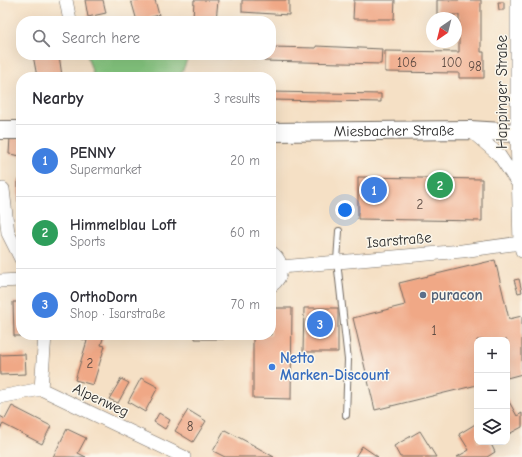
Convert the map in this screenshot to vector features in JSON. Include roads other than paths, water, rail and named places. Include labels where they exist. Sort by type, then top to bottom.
[{"type":"main road","points":[[0,130],[16,130]]},
{"type":"main road","name":"Miesbacher Straße","points":[[276,132],[470,130],[520,133]]},
{"type":"street","points":[[66,0],[69,16]]},
{"type":"street","name":"Happinger Straße","points":[[517,0],[521,247]]},
{"type":"street","name":"Happinger Straße","points":[[470,130],[499,156],[519,184]]},
{"type":"street","points":[[3,189],[8,233],[16,249]]},
{"type":"street","name":"Isarstraße","points":[[281,266],[521,247]]},
{"type":"street","points":[[276,257],[281,266],[279,279],[276,282]]},
{"type":"street","points":[[0,281],[16,280]]},
{"type":"street","points":[[0,397],[41,389],[45,340]]},
{"type":"street","name":"Alpenweg","points":[[41,389],[184,457]]},
{"type":"lane","points":[[339,231],[337,261],[348,360],[346,415]]},
{"type":"place","name":"Himmelblau Loft","points":[[440,185]]},
{"type":"place","name":"PENNY","points":[[374,190]]},
{"type":"place","name":"puracon","points":[[423,295]]},
{"type":"place","name":"OrthoDorn","points":[[320,324]]},
{"type":"place","name":"Netto Marken-Discount","points":[[272,367]]}]
